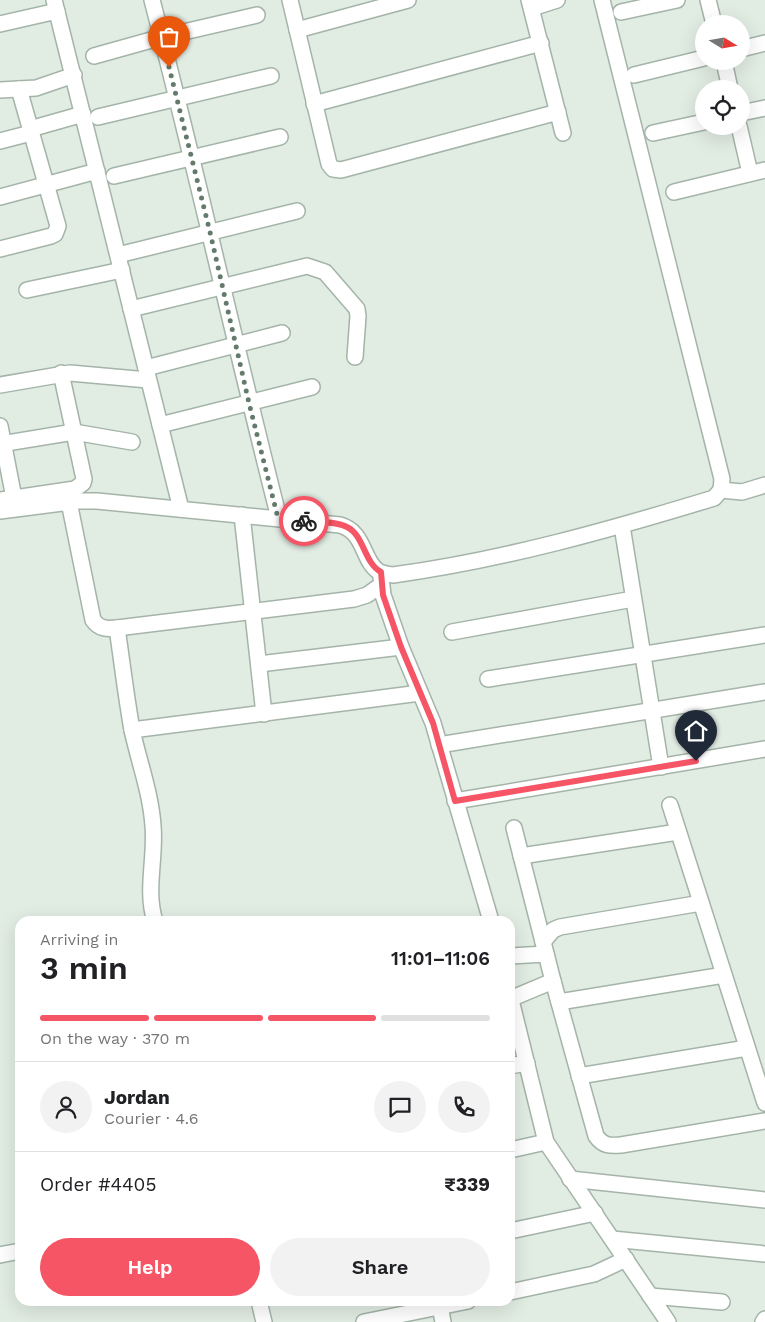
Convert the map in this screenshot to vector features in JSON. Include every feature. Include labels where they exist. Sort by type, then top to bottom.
[{"type":"street","points":[[152,0],[192,158],[278,518]]},
{"type":"street","points":[[290,0],[329,164],[337,170],[558,112]]},
{"type":"street","points":[[297,30],[408,0]]},
{"type":"street","points":[[557,0],[530,4],[564,133]]},
{"type":"street","points":[[69,502],[93,620],[100,627],[116,628],[354,599],[366,595],[381,579],[398,574],[509,554],[622,526],[714,498],[721,490],[720,470],[602,0]]},
{"type":"street","points":[[621,12],[677,0]]},
{"type":"street","points":[[708,0],[712,15]]},
{"type":"street","points":[[0,24],[56,6],[74,75],[90,115],[97,171],[181,509]]},
{"type":"street","points":[[94,56],[162,37],[257,15]]},
{"type":"street","points":[[314,104],[540,43]]},
{"type":"street","points":[[750,47],[765,44]]},
{"type":"street","points":[[634,75],[695,60]]},
{"type":"street","points":[[0,90],[46,86],[74,75]]},
{"type":"street","points":[[0,141],[90,115],[271,76]]},
{"type":"street","points":[[0,249],[51,236],[55,234],[58,226],[19,89]]},
{"type":"street","points":[[750,111],[765,108]]},
{"type":"street","points":[[653,133],[695,124]]},
{"type":"street","points":[[674,192],[758,172],[743,135]]},
{"type":"street","points":[[114,176],[280,137]]},
{"type":"street","points":[[0,197],[47,186],[97,171]]},
{"type":"street","points":[[118,255],[297,211]]},
{"type":"street","points":[[131,310],[308,266],[325,272],[357,309],[355,356]]},
{"type":"street","points":[[27,290],[122,270]]},
{"type":"street","points":[[0,385],[61,373],[147,374],[236,345],[282,333]]},
{"type":"street","points":[[0,426],[7,499],[75,489],[80,486],[84,479],[61,373]]},
{"type":"street","points":[[160,425],[312,387]]},
{"type":"street","points":[[2,443],[74,432],[132,442]]},
{"type":"street","points":[[721,490],[742,492],[765,485]]},
{"type":"street","points":[[0,511],[69,502],[97,501],[346,526],[355,534],[381,579],[383,595],[401,647],[433,723],[490,916]]},
{"type":"street","points":[[242,515],[264,714]]},
{"type":"street","points":[[622,526],[661,767]]},
{"type":"street","points":[[452,632],[633,599]]},
{"type":"street","points":[[116,628],[132,730],[153,825],[154,848],[151,905],[154,916]]},
{"type":"street","points":[[488,679],[765,635]]},
{"type":"street","points":[[259,664],[401,647]]},
{"type":"street","points":[[439,745],[765,692]]},
{"type":"street","points":[[132,730],[420,693]]},
{"type":"street","points":[[455,801],[765,749]]},
{"type":"street","points":[[670,805],[765,1103]]},
{"type":"street","points":[[514,828],[544,948],[596,1136],[599,1141],[609,1146],[765,1120]]},
{"type":"street","points":[[521,856],[678,832]]},
{"type":"street","points":[[544,948],[553,930],[560,927],[701,903]]},
{"type":"street","points":[[515,955],[544,948]]},
{"type":"street","points":[[559,1002],[724,975]]},
{"type":"street","points":[[515,996],[553,981]]},
{"type":"street","points":[[515,1017],[546,1142],[650,1296],[664,1321]]},
{"type":"street","points":[[579,1076],[747,1048]]},
{"type":"street","points":[[515,1065],[527,1063]]},
{"type":"street","points":[[515,1149],[546,1142]]},
{"type":"street","points":[[570,1179],[765,1200]]},
{"type":"street","points":[[515,1230],[595,1213]]},
{"type":"street","points":[[612,1239],[765,1254]]},
{"type":"street","points":[[0,1255],[15,1252]]},
{"type":"street","points":[[515,1291],[594,1274],[626,1260]]},
{"type":"street","points":[[650,1296],[722,1302]]},
{"type":"street","points":[[260,1306],[264,1322]]},
{"type":"street","points":[[364,1322],[441,1310],[453,1306]]},
{"type":"way so far","points":[[169,67],[278,518],[304,521]]},
{"type":"route","points":[[304,521],[346,526],[355,534],[374,568],[381,572],[383,595],[401,647],[433,723],[455,801],[696,761]]}]
